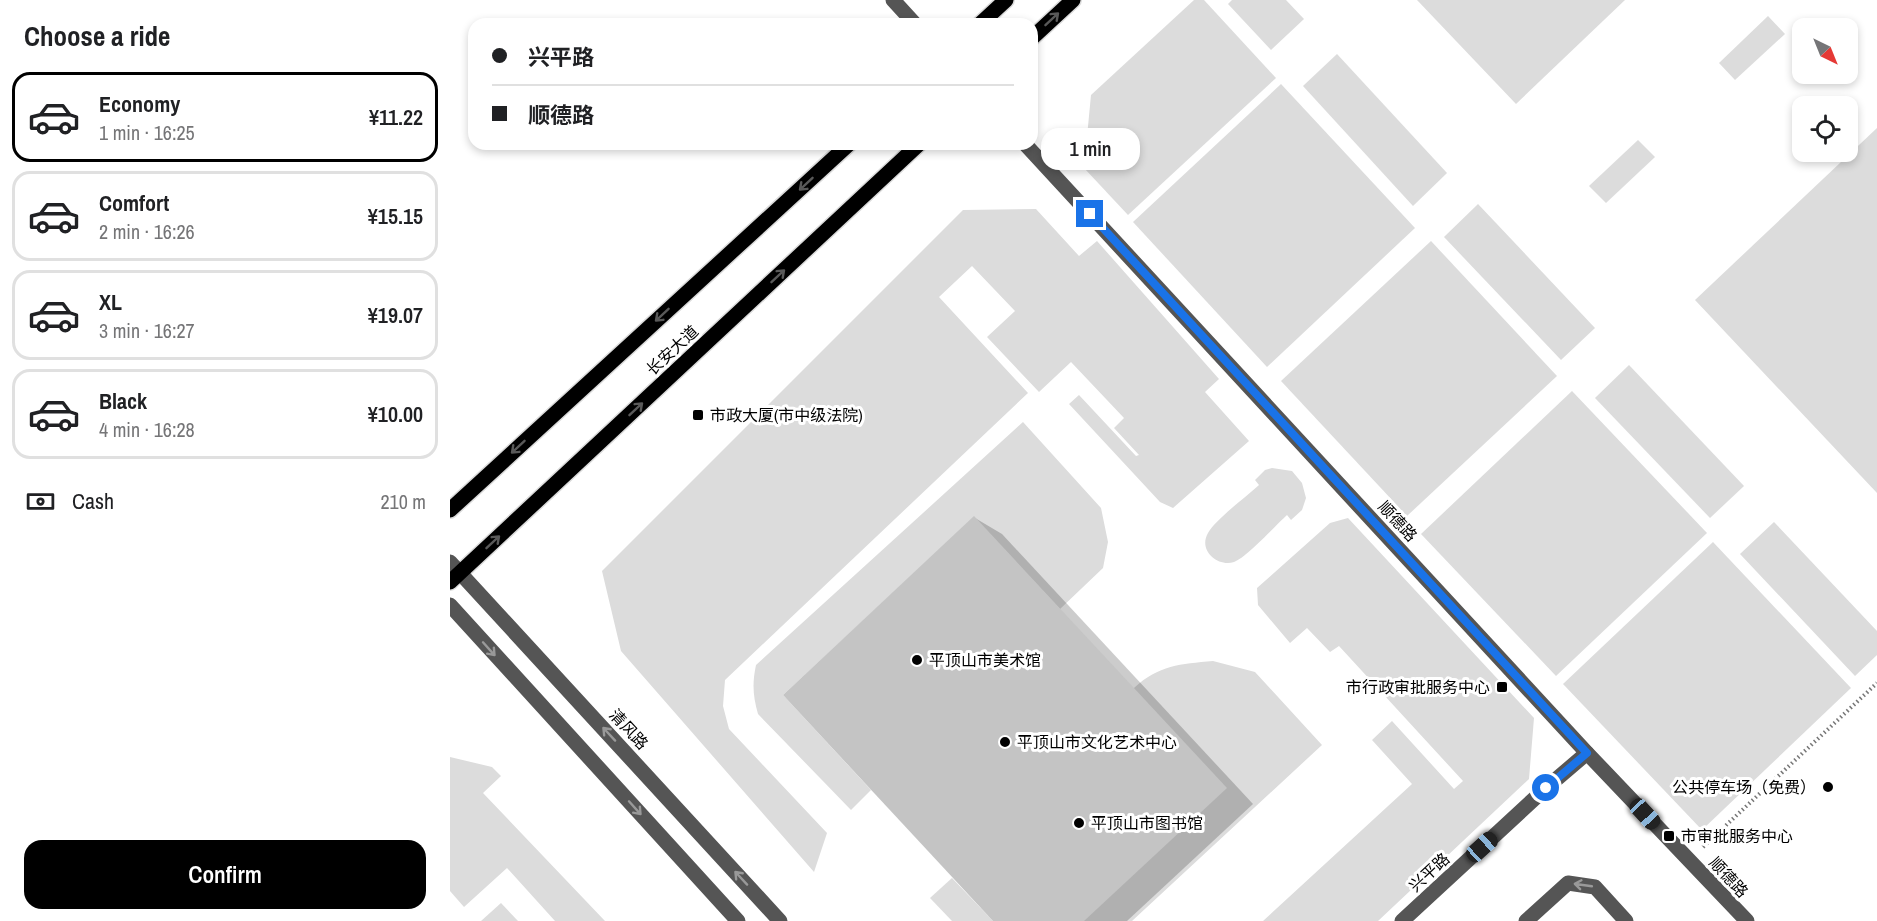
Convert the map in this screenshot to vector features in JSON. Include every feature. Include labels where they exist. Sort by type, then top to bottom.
[{"type":"main road","points":[[987,18],[1006,0]]},
{"type":"main road","points":[[1038,32],[1073,0]]},
{"type":"main road","name":"长安大道","points":[[450,510],[842,150]]},
{"type":"main road","name":"长安大道","points":[[453,572],[912,150]]},
{"type":"street","points":[[893,0],[910,18]]},
{"type":"street","name":"顺德路","points":[[1031,150],[1587,753],[1746,921]]},
{"type":"street","name":"清风路","points":[[453,572],[780,921]]},
{"type":"street","points":[[450,605],[738,921]]},
{"type":"street","name":"兴平路","points":[[1402,921],[1587,753]]},
{"type":"street","points":[[1526,921],[1568,883],[1596,886],[1626,921]]},
{"type":"path","points":[[1689,860],[1877,683]]},
{"type":"shaded area","points":[[1194,0],[1204,0],[1276,78],[1128,215],[1084,168],[1091,95]]},
{"type":"shaded area","points":[[1232,0],[1286,0],[1304,19],[1271,50],[1228,4]]},
{"type":"shaded area","points":[[1417,0],[1625,0],[1516,104]]},
{"type":"shaded area","points":[[1768,16],[1785,34],[1735,80],[1719,63]]},
{"type":"shaded area","points":[[1337,54],[1447,173],[1413,206],[1303,86]]},
{"type":"shaded area","points":[[1281,84],[1415,228],[1267,367],[1133,222]]},
{"type":"shaded area","points":[[1877,128],[1877,493],[1695,300],[1841,162],[1858,162],[1858,146]]},
{"type":"shaded area","points":[[1638,140],[1655,157],[1606,203],[1589,186]]},
{"type":"shaded area","points":[[1478,204],[1595,328],[1561,360],[1444,237]]},
{"type":"shaded area","points":[[1036,209],[1079,256],[1097,241],[1219,379],[1205,392],[1249,441],[1173,508],[1160,502],[1069,404],[1079,395],[1136,456],[1139,455],[1114,428],[1124,418],[1071,362],[1039,392],[987,337],[1015,311],[972,266],[939,297],[1028,393],[725,680],[723,706],[729,729],[827,833],[814,872],[621,651],[602,571],[963,210]]},
{"type":"shaded area","points":[[1431,241],[1557,376],[1407,516],[1281,381]]},
{"type":"shaded area","points":[[1629,365],[1744,486],[1710,518],[1595,398]]},
{"type":"shaded area","points":[[1572,391],[1707,533],[1556,676],[1421,534]]},
{"type":"shaded area","points":[[1023,422],[1101,508],[1108,542],[1103,568],[1060,609],[974,517],[783,695],[871,790],[851,810],[758,714],[754,690],[756,665]]},
{"type":"shaded area","points":[[1272,468],[1292,471],[1302,483],[1306,498],[1302,510],[1291,520],[1287,515],[1253,548],[1234,562],[1216,560],[1207,551],[1205,545],[1208,533],[1224,515],[1259,485],[1255,480],[1265,470]]},
{"type":"shaded area","points":[[1348,518],[1534,718],[1529,779],[1378,921],[1263,921],[1412,784],[1372,740],[1392,721],[1454,789],[1463,781],[1339,646],[1330,652],[1307,628],[1290,643],[1258,605],[1257,588],[1330,523]]},
{"type":"shaded area","points":[[1774,522],[1877,631],[1877,655],[1855,676],[1740,554]]},
{"type":"shaded area","points":[[1713,542],[1851,688],[1702,830],[1563,684]]},
{"type":"shaded area","points":[[1213,661],[1255,672],[1322,745],[1132,921],[1084,921],[1134,688],[1161,670]]},
{"type":"shaded area","points":[[450,757],[492,767],[501,776],[483,793],[605,921],[555,921],[507,868],[464,907],[450,891]]},
{"type":"shaded area","points":[[952,878],[993,921],[952,921],[930,898]]},
{"type":"shaded area","points":[[501,903],[518,921],[481,921]]},
{"type":"building","name":"平顶山市文化艺术中心","points":[[974,516],[1227,788],[1084,921],[993,921],[783,695]]},
{"type":"place","name":"市政大厦(市中级法院)","points":[[698,415]]},
{"type":"place","name":"平顶山市美术馆","points":[[917,660]]},
{"type":"place","name":"市行政审批服务中心","points":[[1502,687]]},
{"type":"place","name":"平顶山市文化艺术中心","points":[[1005,742]]},
{"type":"place","name":"公共停车场（免费）","points":[[1828,787]]},
{"type":"place","name":"平顶山市图书馆","points":[[1079,823]]},
{"type":"place","name":"市审批服务中心","points":[[1669,836]]},
{"type":"route","points":[[1090,214],[1587,753],[1546,788]]}]
